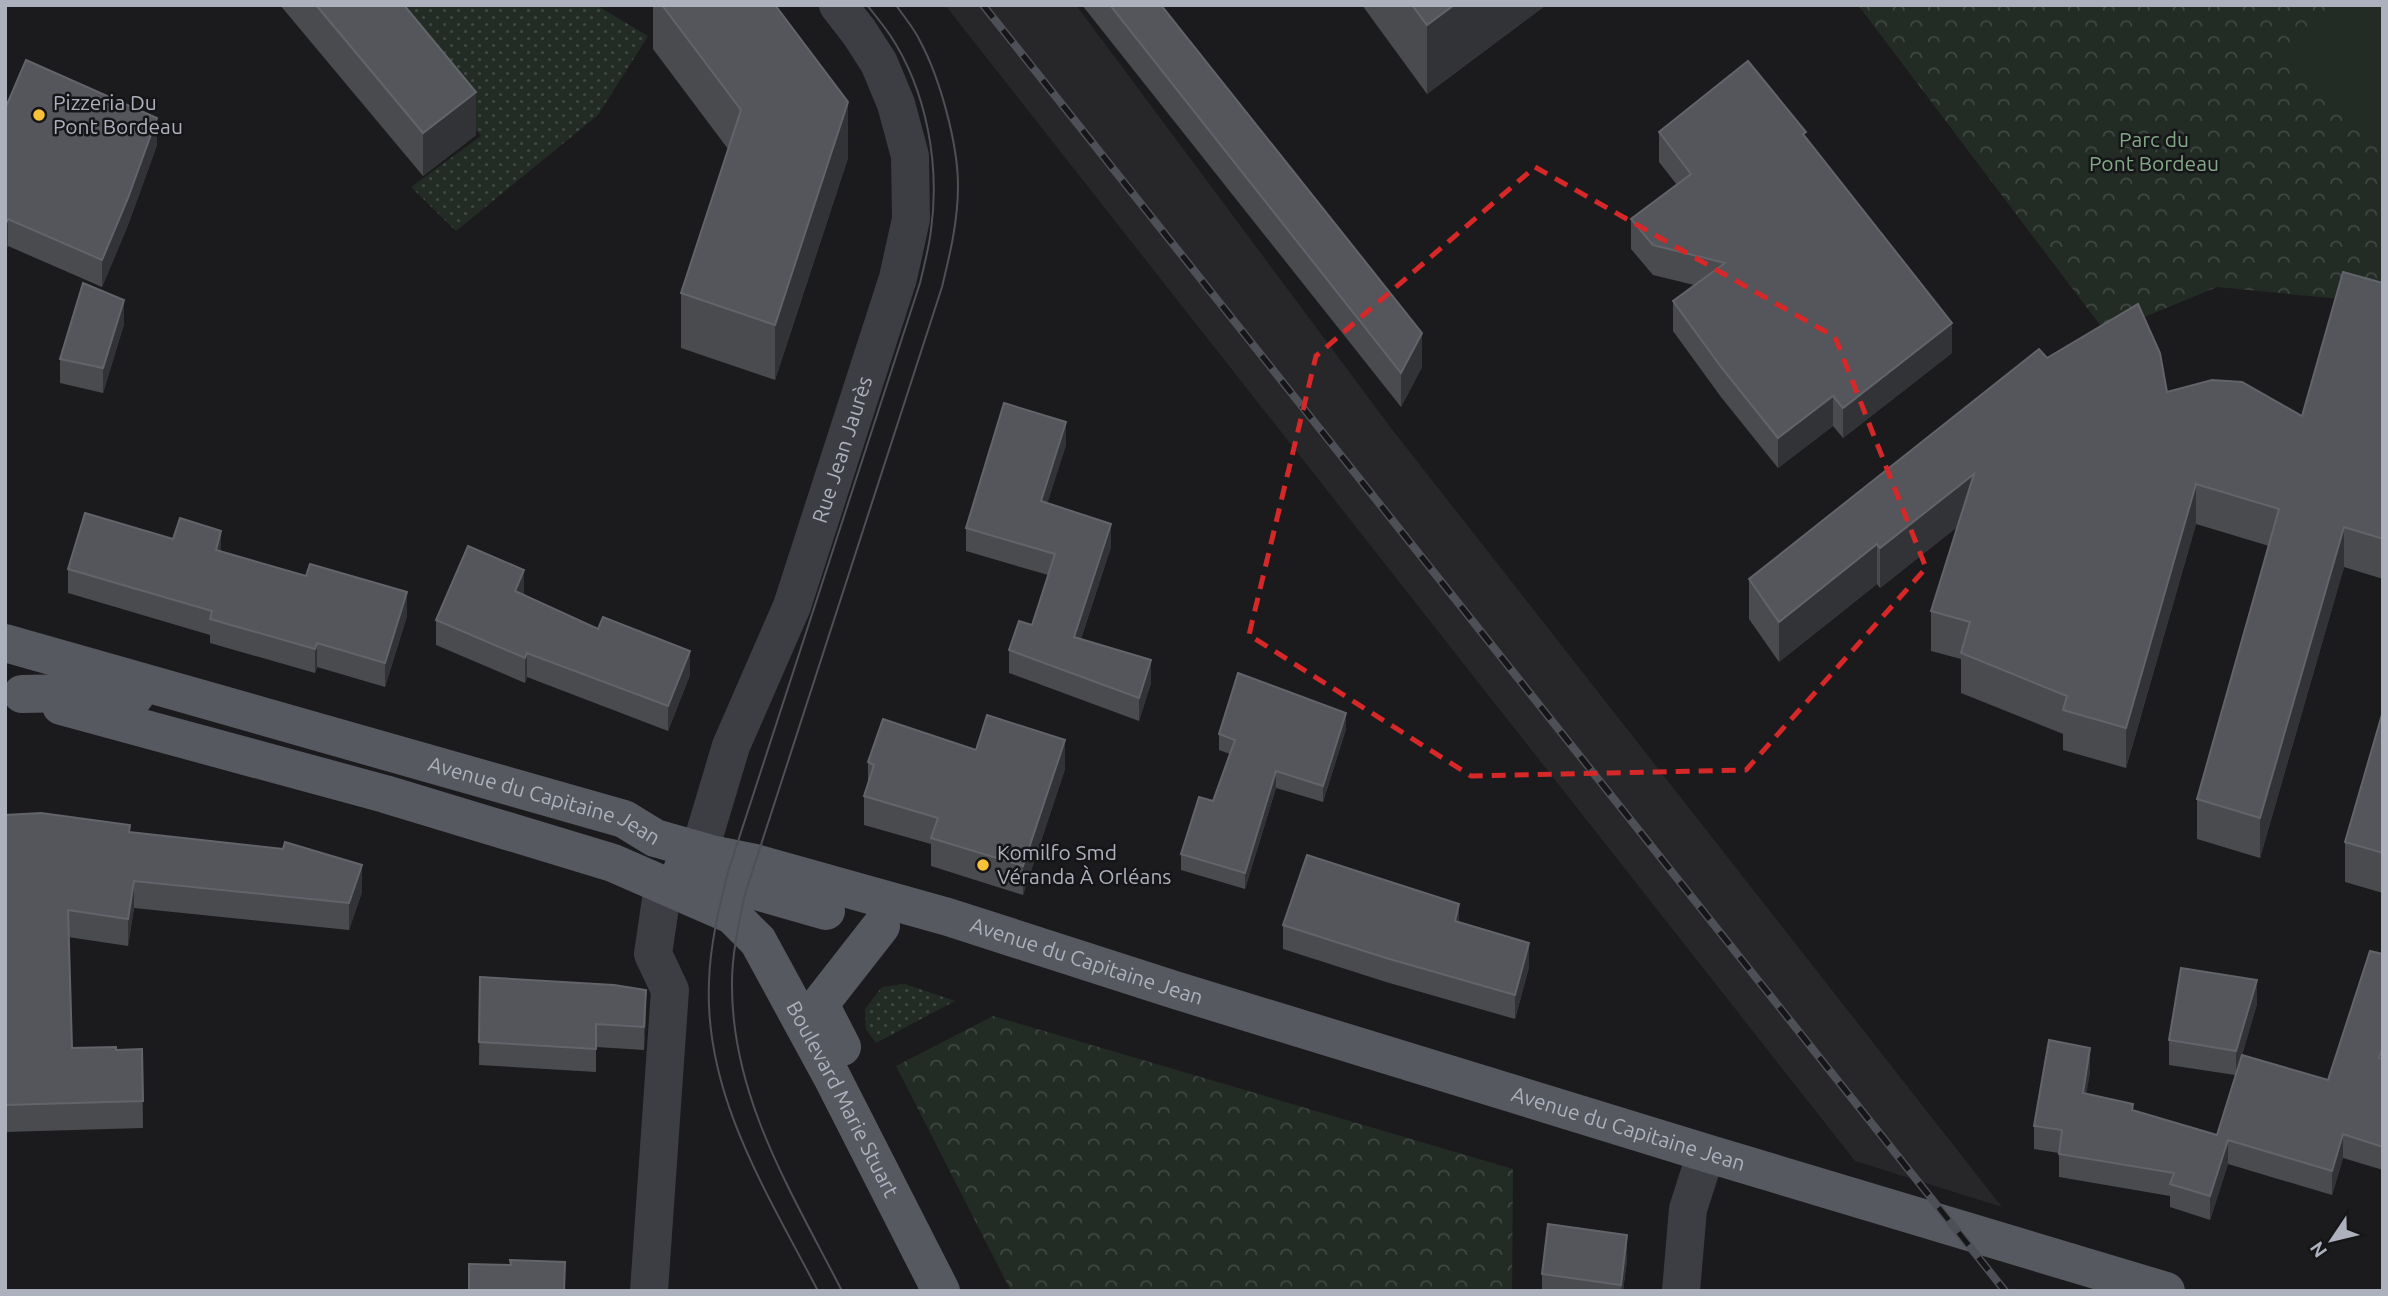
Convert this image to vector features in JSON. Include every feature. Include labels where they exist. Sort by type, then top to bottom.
[{"type":"main road","name":"Avenue du Capitaine Jean","points":[[5,643],[624,819],[655,838],[691,872],[719,907],[881,926],[1454,1099],[1704,1161],[2166,1291]]},
{"type":"main road","name":"Avenue du Capitaine Jean","points":[[14,692],[385,794],[613,863],[691,872],[755,863],[948,917],[2102,1291]]},
{"type":"main road","name":"Boulevard Marie Stuart","points":[[746,909],[820,1004],[969,1291]]},
{"type":"main road","name":"Boulevard Marie Stuart","points":[[746,909],[758,941],[832,1077],[941,1291]]},
{"type":"main road","points":[[820,1004],[881,926]]},
{"type":"street","name":"Rue Jean Jaurès","points":[[649,1291],[670,990],[653,954],[691,872],[731,746],[792,606],[898,278],[911,219],[909,156],[897,104],[879,63],[838,5]]},
{"type":"street","points":[[1681,1291],[1688,1209],[1704,1161]]},
{"type":"highlighted area","points":[[1535,167],[1835,337],[1926,568],[1746,770],[1471,776],[1249,635],[1316,356]]},
{"type":"shaded area","points":[[945,5],[1076,5],[1391,428],[2002,1207],[1855,1161]]},
{"type":"green space","points":[[376,5],[596,5],[648,36],[598,115],[456,231],[411,187],[481,136]]},
{"type":"green space","name":"Parc du Pont Bordeau","points":[[1858,5],[2383,5],[2383,303],[2217,287],[2106,333]]},
{"type":"green space","points":[[2333,5],[2383,5],[2383,138],[2288,60]]},
{"type":"green space","points":[[905,984],[955,1001],[876,1043],[866,1029],[865,1009],[882,987]]},
{"type":"green space","points":[[993,1016],[1513,1169],[1512,1291],[1011,1291],[896,1066]]},
{"type":"building","points":[[316,5],[404,5],[476,92],[423,133]]},
{"type":"building","points":[[662,5],[775,5],[848,102],[775,325],[681,293],[741,110]]},
{"type":"building","points":[[1110,5],[1161,5],[1422,333],[1401,373]]},
{"type":"building","points":[[1412,5],[1454,5],[1427,25]]},
{"type":"building","points":[[26,60],[157,118],[102,260],[8,219],[5,225],[5,109]]},
{"type":"building","points":[[1748,61],[1806,132],[1803,134],[1952,323],[1843,408],[1833,396],[1778,438],[1673,301],[1725,263],[1653,245],[1631,219],[1691,174],[1659,132]]},
{"type":"building","points":[[2343,272],[2383,283],[2383,539],[2344,527],[2260,818],[2197,799],[2279,509],[2196,484],[2126,728],[2063,710],[2067,696],[1961,653],[1970,622],[1931,611],[1974,474],[1880,548],[1877,544],[1779,622],[1749,579],[2039,349],[2047,358],[2138,304],[2160,353],[2167,392],[2212,380],[2242,382],[2302,416]]},
{"type":"building","points":[[83,283],[124,300],[103,368],[60,359]]},
{"type":"building","points":[[1004,403],[1066,422],[1041,501],[1111,524],[1074,637],[1151,660],[1139,698],[1009,650],[1019,621],[1032,625],[1055,554],[966,528]]},
{"type":"building","points":[[85,513],[173,539],[180,518],[221,531],[216,550],[306,576],[310,564],[407,592],[385,663],[317,643],[315,649],[210,619],[212,611],[68,569]]},
{"type":"building","points":[[468,546],[524,570],[515,591],[598,629],[603,617],[690,651],[668,706],[527,653],[525,658],[436,620]]},
{"type":"building","points":[[1238,673],[1346,713],[1323,786],[1276,771],[1245,873],[1181,854],[1199,797],[1213,801],[1235,740],[1219,734]]},
{"type":"building","points":[[2383,711],[2383,853],[2345,842]]},
{"type":"building","points":[[987,715],[1065,740],[1023,866],[931,838],[938,818],[864,796],[874,765],[868,762],[883,719],[976,750]]},
{"type":"building","points":[[41,813],[130,825],[129,832],[283,849],[285,842],[362,865],[349,903],[134,881],[128,919],[68,910],[72,1048],[142,1049],[143,1101],[5,1105],[5,815]]},
{"type":"building","points":[[1307,855],[1459,904],[1455,921],[1529,943],[1515,995],[1283,925]]},
{"type":"building","points":[[2370,951],[2383,954],[2383,1046],[2379,1058],[2383,1059],[2383,1147],[2343,1134],[2332,1171],[2228,1140],[2210,1196],[2170,1184],[2174,1173],[2059,1154],[2062,1130],[2034,1126],[2049,1040],[2090,1048],[2083,1093],[2133,1104],[2132,1110],[2217,1135],[2242,1055],[2328,1080]]},
{"type":"building","points":[[2181,968],[2257,980],[2236,1051],[2169,1040]]},
{"type":"building","points":[[480,977],[614,985],[646,990],[644,1027],[596,1024],[596,1049],[479,1042]]},
{"type":"building","points":[[1548,1224],[1627,1235],[1621,1285],[1542,1274]]},
{"type":"building","points":[[510,1260],[565,1262],[564,1291],[469,1291],[469,1264],[511,1265]]},
{"type":"tram line","points":[[818,1291],[760,1181],[728,1104],[717,1065],[710,1024],[709,982],[713,940],[728,872],[920,283],[930,237],[934,180],[922,104],[903,57],[867,5]]},
{"type":"tram line","points":[[842,1291],[785,1181],[753,1105],[734,1025],[732,972],[745,894],[942,287],[953,237],[958,186],[955,151],[946,112],[927,56],[915,32],[896,5]]},
{"type":"railway","points":[[983,5],[2005,1291]]},
{"type":"place","name":"Pizzeria Du Pont Bordeau","points":[[39,115]]},
{"type":"place","name":"Komilfo Smd Véranda À Orléans","points":[[983,865]]}]
